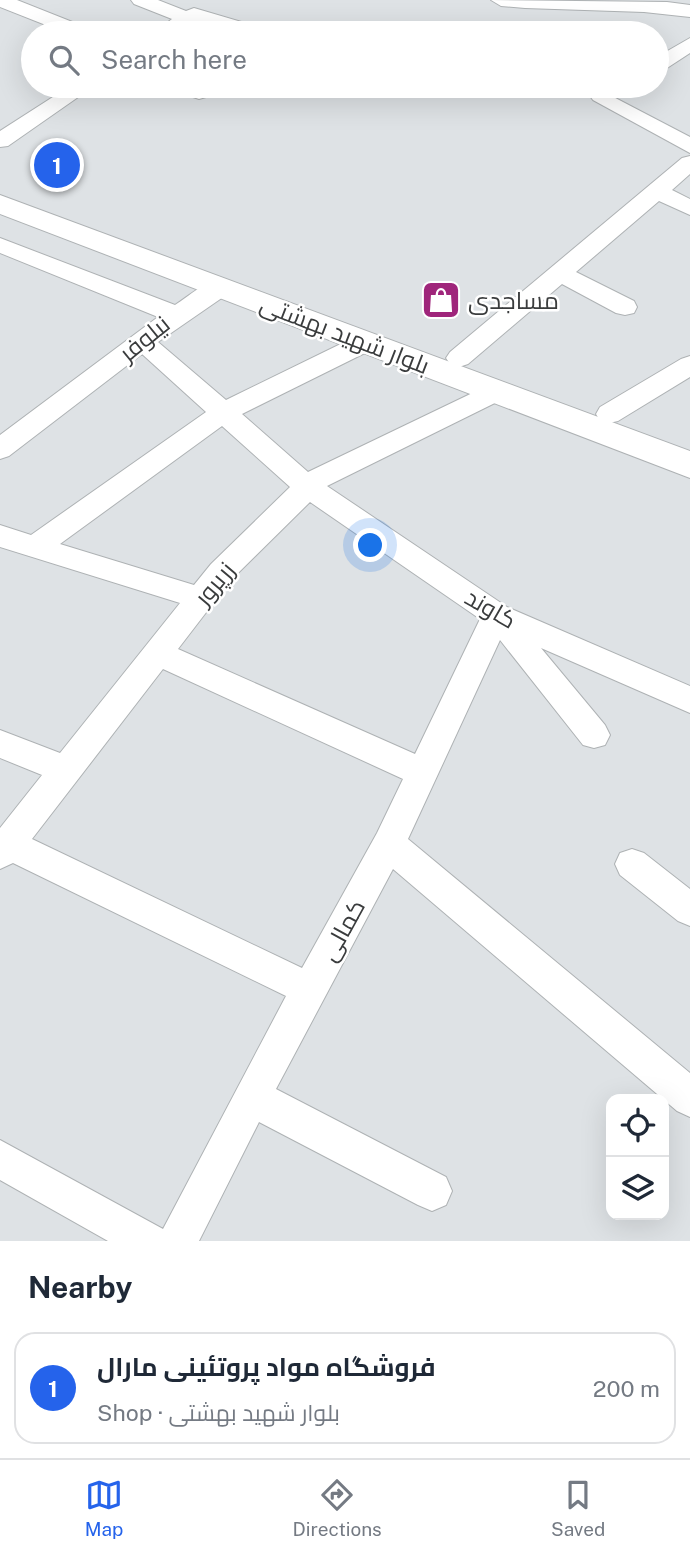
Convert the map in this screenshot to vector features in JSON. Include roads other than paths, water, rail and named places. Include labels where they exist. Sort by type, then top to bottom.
[{"type":"main road","name":"بلوار شهید بهشتی","points":[[0,188],[690,444]]},
{"type":"main road","name":"بلوار شهید بهشتی","points":[[0,204],[690,465]]},
{"type":"street","points":[[141,0],[210,21]]},
{"type":"street","points":[[502,0],[561,4],[636,2],[690,11]]},
{"type":"street","points":[[0,1],[52,21]]},
{"type":"street","points":[[182,21],[190,16]]},
{"type":"street","points":[[669,58],[690,44]]},
{"type":"street","points":[[0,141],[66,98]]},
{"type":"street","points":[[604,98],[690,146]]},
{"type":"street","points":[[459,358],[690,163]]},
{"type":"street","points":[[657,191],[690,208]]},
{"type":"street","name":"نیلوفر","points":[[0,245],[177,315]]},
{"type":"street","points":[[560,273],[625,307]]},
{"type":"street","points":[[177,315],[220,287]]},
{"type":"street","name":"نیلوفر","points":[[0,449],[177,315]]},
{"type":"street","name":"کاوند","points":[[142,341],[308,487],[496,615],[690,700]]},
{"type":"street","points":[[36,546],[222,413],[366,342]]},
{"type":"street","points":[[609,414],[690,365]]},
{"type":"street","name":"زرپرور","points":[[4,849],[200,598],[229,564],[308,487],[320,477],[496,392]]},
{"type":"street","points":[[0,536],[200,598]]},
{"type":"street","points":[[496,615],[594,735]]},
{"type":"street","name":"کمالی","points":[[178,1241],[251,1097],[389,844],[496,615]]},
{"type":"street","points":[[157,653],[421,772]]},
{"type":"street","points":[[0,744],[65,770]]},
{"type":"street","points":[[389,844],[690,1098]]},
{"type":"street","points":[[4,849],[309,989]]},
{"type":"street","points":[[632,864],[690,909]]},
{"type":"street","points":[[251,1097],[432,1191]]},
{"type":"street","points":[[0,1159],[148,1241]]},
{"type":"place","name":"فروشگاه مواد پروتئینی مارال","points":[[57,165]]},
{"type":"place","name":"مساجدی","points":[[441,300]]}]
